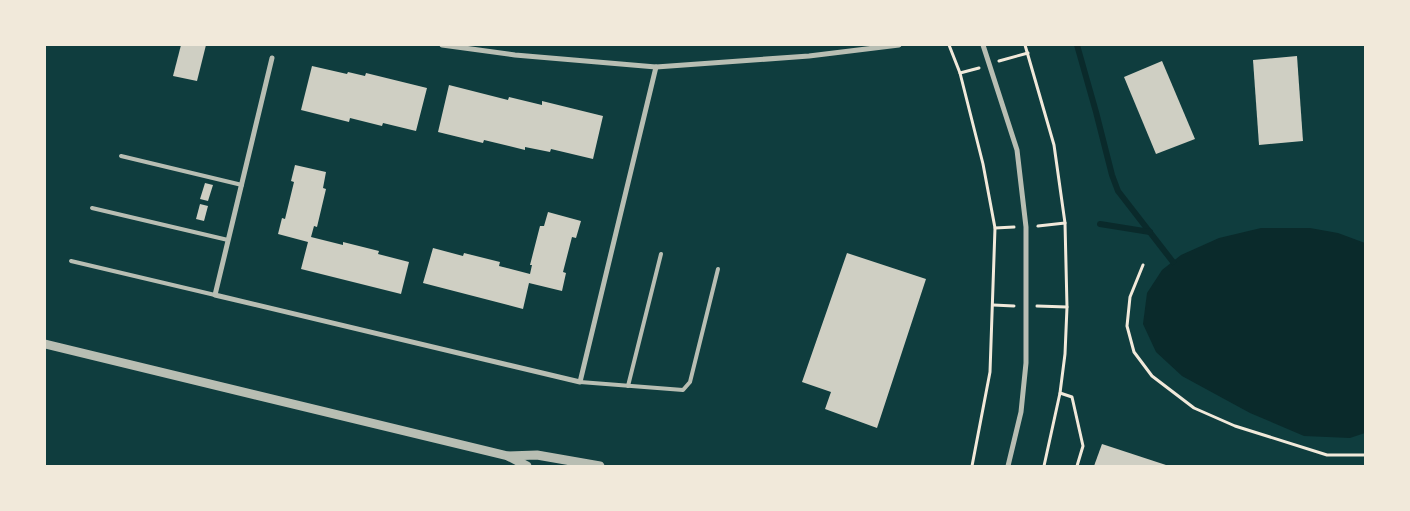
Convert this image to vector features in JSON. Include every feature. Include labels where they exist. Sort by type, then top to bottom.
[{"type":"street","points":[[442,45],[515,55],[656,66],[809,56],[899,45]]},
{"type":"street","points":[[984,45],[1017,150],[1026,227],[1026,363],[1021,412],[1008,466]]},
{"type":"street","points":[[272,58],[215,295],[580,382],[656,66]]},
{"type":"street","points":[[45,344],[508,456],[527,466]]},
{"type":"street","points":[[508,456],[537,455],[600,466]]},
{"type":"lane","points":[[121,156],[242,185]]},
{"type":"lane","points":[[92,208],[228,240]]},
{"type":"lane","points":[[628,386],[661,254]]},
{"type":"lane","points":[[71,261],[215,295]]},
{"type":"lane","points":[[580,382],[683,390],[690,382],[718,269]]},
{"type":"path","points":[[949,45],[960,73],[972,119],[995,228],[990,372],[972,466]]},
{"type":"path","points":[[1025,45],[1054,145],[1065,224],[1066,344],[1060,393],[1044,466]]},
{"type":"path","points":[[1143,265],[1130,297],[1126,326],[1134,352],[1152,376],[1194,408],[1235,426],[1327,455],[1365,455]]},
{"type":"path","points":[[1060,393],[1072,398],[1083,446],[1077,466]]},
{"type":"water","points":[[1261,228],[1310,228],[1338,233],[1365,243],[1365,433],[1350,438],[1304,436],[1250,413],[1182,376],[1156,352],[1143,324],[1147,293],[1162,270],[1181,255],[1219,238]]},
{"type":"building","points":[[181,45],[206,45],[197,81],[173,76]]},
{"type":"building","points":[[1297,56],[1303,141],[1259,145],[1253,60]]},
{"type":"building","points":[[1162,61],[1195,139],[1156,154],[1124,77]]},
{"type":"building","points":[[312,66],[347,74],[348,72],[365,76],[366,73],[427,88],[416,131],[383,123],[382,126],[350,118],[349,122],[301,110]]},
{"type":"building","points":[[449,85],[508,100],[509,97],[542,105],[542,101],[603,116],[593,159],[551,149],[550,152],[525,147],[525,150],[484,140],[483,143],[438,132]]},
{"type":"building","points":[[295,165],[326,172],[323,188],[326,189],[317,227],[314,226],[311,237],[343,245],[343,242],[379,251],[378,254],[409,262],[401,294],[301,269],[308,242],[278,234],[282,218],[285,219],[294,182],[291,181]]},
{"type":"building","points":[[205,183],[213,185],[208,201],[200,199]]},
{"type":"building","points":[[200,204],[208,206],[204,221],[196,219]]},
{"type":"building","points":[[548,212],[581,221],[576,238],[572,237],[563,272],[566,273],[562,291],[529,283],[523,309],[423,283],[433,248],[463,256],[464,253],[500,262],[499,266],[530,274],[532,265],[530,265],[540,226],[544,226]]},
{"type":"building","points":[[847,253],[926,279],[877,428],[825,409],[831,392],[802,382]]},
{"type":"building","points":[[1102,444],[1169,466],[1094,466]]},
{"type":"waterway","points":[[1077,45],[1118,191],[1173,262]]},
{"type":"waterway","points":[[1100,224],[1150,232]]}]
